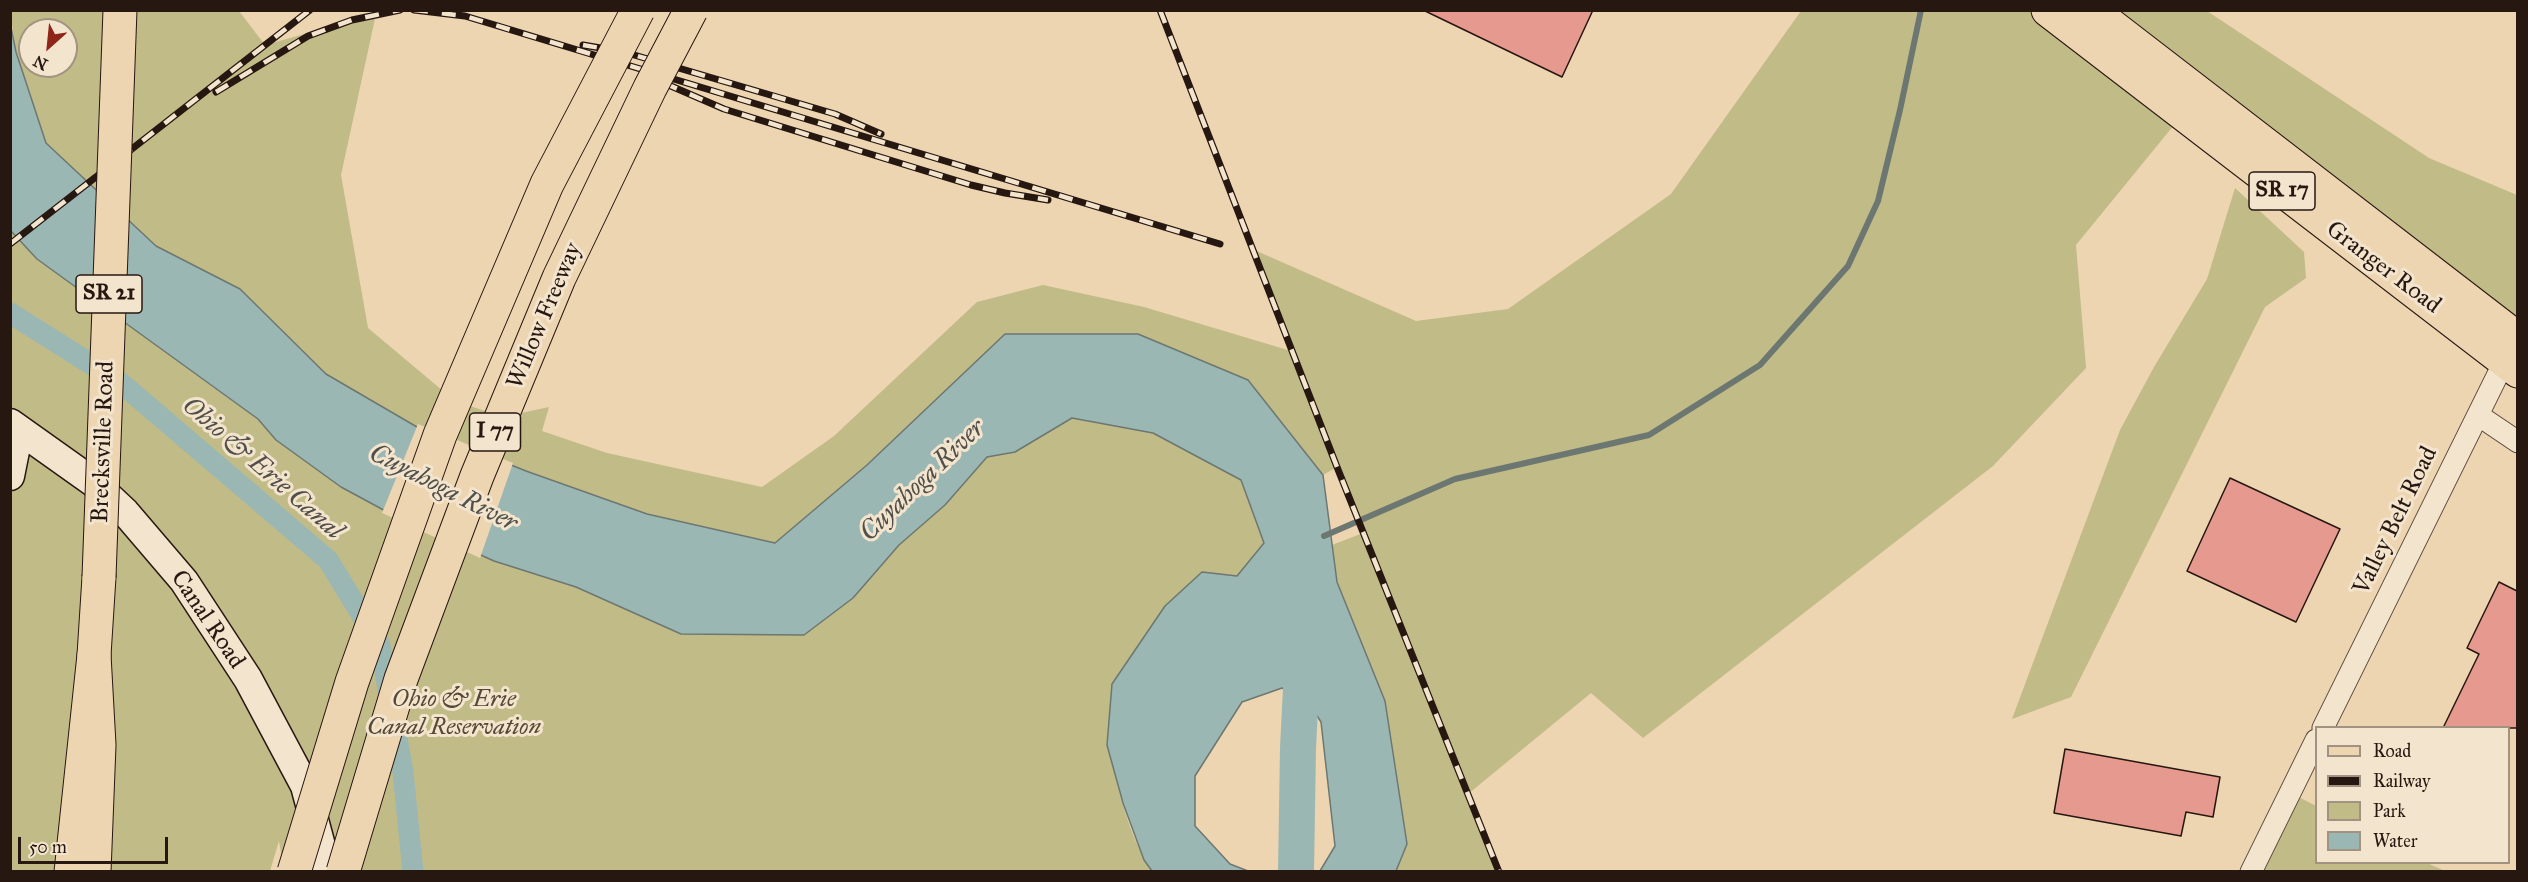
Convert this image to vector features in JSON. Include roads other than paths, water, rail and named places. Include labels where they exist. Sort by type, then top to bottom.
[{"type":"main road","name":"Brecksville Road","points":[[71,872],[94,655],[99,577],[120,10]]},
{"type":"main road","name":"Willow Freeway","points":[[294,872],[352,682],[441,435],[547,184],[638,10]]},
{"type":"main road","name":"Willow Freeway","points":[[343,872],[401,679],[477,476],[559,278],[650,88],[691,10]]},
{"type":"main road","name":"Granger Road","points":[[2069,14],[2514,352]]},
{"type":"main road","points":[[94,655],[99,745],[94,872]]},
{"type":"street","name":"Valley Belt Road","points":[[2324,726],[2478,414],[2514,352]]},
{"type":"street","points":[[2478,414],[2517,442]]},
{"type":"street","points":[[10,476],[15,427]]},
{"type":"street","name":"Canal Road","points":[[15,427],[93,482],[125,512],[184,582],[248,679],[304,786],[328,872]]},
{"type":"street","points":[[2251,872],[2315,742]]},
{"type":"water","points":[[10,22],[18,58],[18,78],[25,78],[46,143],[156,246],[240,289],[326,374],[417,427],[526,471],[647,514],[775,543],[867,465],[1005,334],[1138,334],[1248,380],[1323,475],[1337,582],[1385,701],[1407,844],[1396,871],[1320,871],[1335,846],[1321,722],[1307,700],[1282,688],[1242,702],[1195,776],[1195,826],[1230,864],[1248,871],[1152,871],[1144,860],[1123,803],[1107,745],[1112,684],[1165,606],[1202,572],[1237,576],[1264,543],[1241,480],[1153,433],[1072,418],[1015,452],[987,457],[945,505],[899,545],[853,598],[804,635],[681,634],[576,587],[494,561],[391,514],[341,487],[276,440],[258,419],[37,259],[11,231]]},
{"type":"waterway","points":[[1324,536],[1455,479],[1649,435],[1760,365],[1848,266],[1878,201],[1921,10]]},
{"type":"waterway","name":"Ohio & Erie Canal","points":[[10,313],[121,383],[328,560],[380,645],[403,772],[413,872]]},
{"type":"waterway","name":"Cuyahoga River","points":[[1296,872],[1298,748],[1303,648]]},
{"type":"railway","points":[[10,244],[310,10]]},
{"type":"railway","points":[[216,92],[308,36],[352,20],[400,10]]},
{"type":"railway","points":[[414,10],[465,16],[1220,244]]},
{"type":"railway","points":[[1160,10],[1337,467],[1499,872]]},
{"type":"railway","points":[[583,45],[624,52],[835,114],[881,134]]},
{"type":"railway","points":[[664,83],[724,109],[971,185],[1048,200]]},
{"type":"park label","name":"Ohio & Erie Canal Reservation","points":[[454,714]]}]
